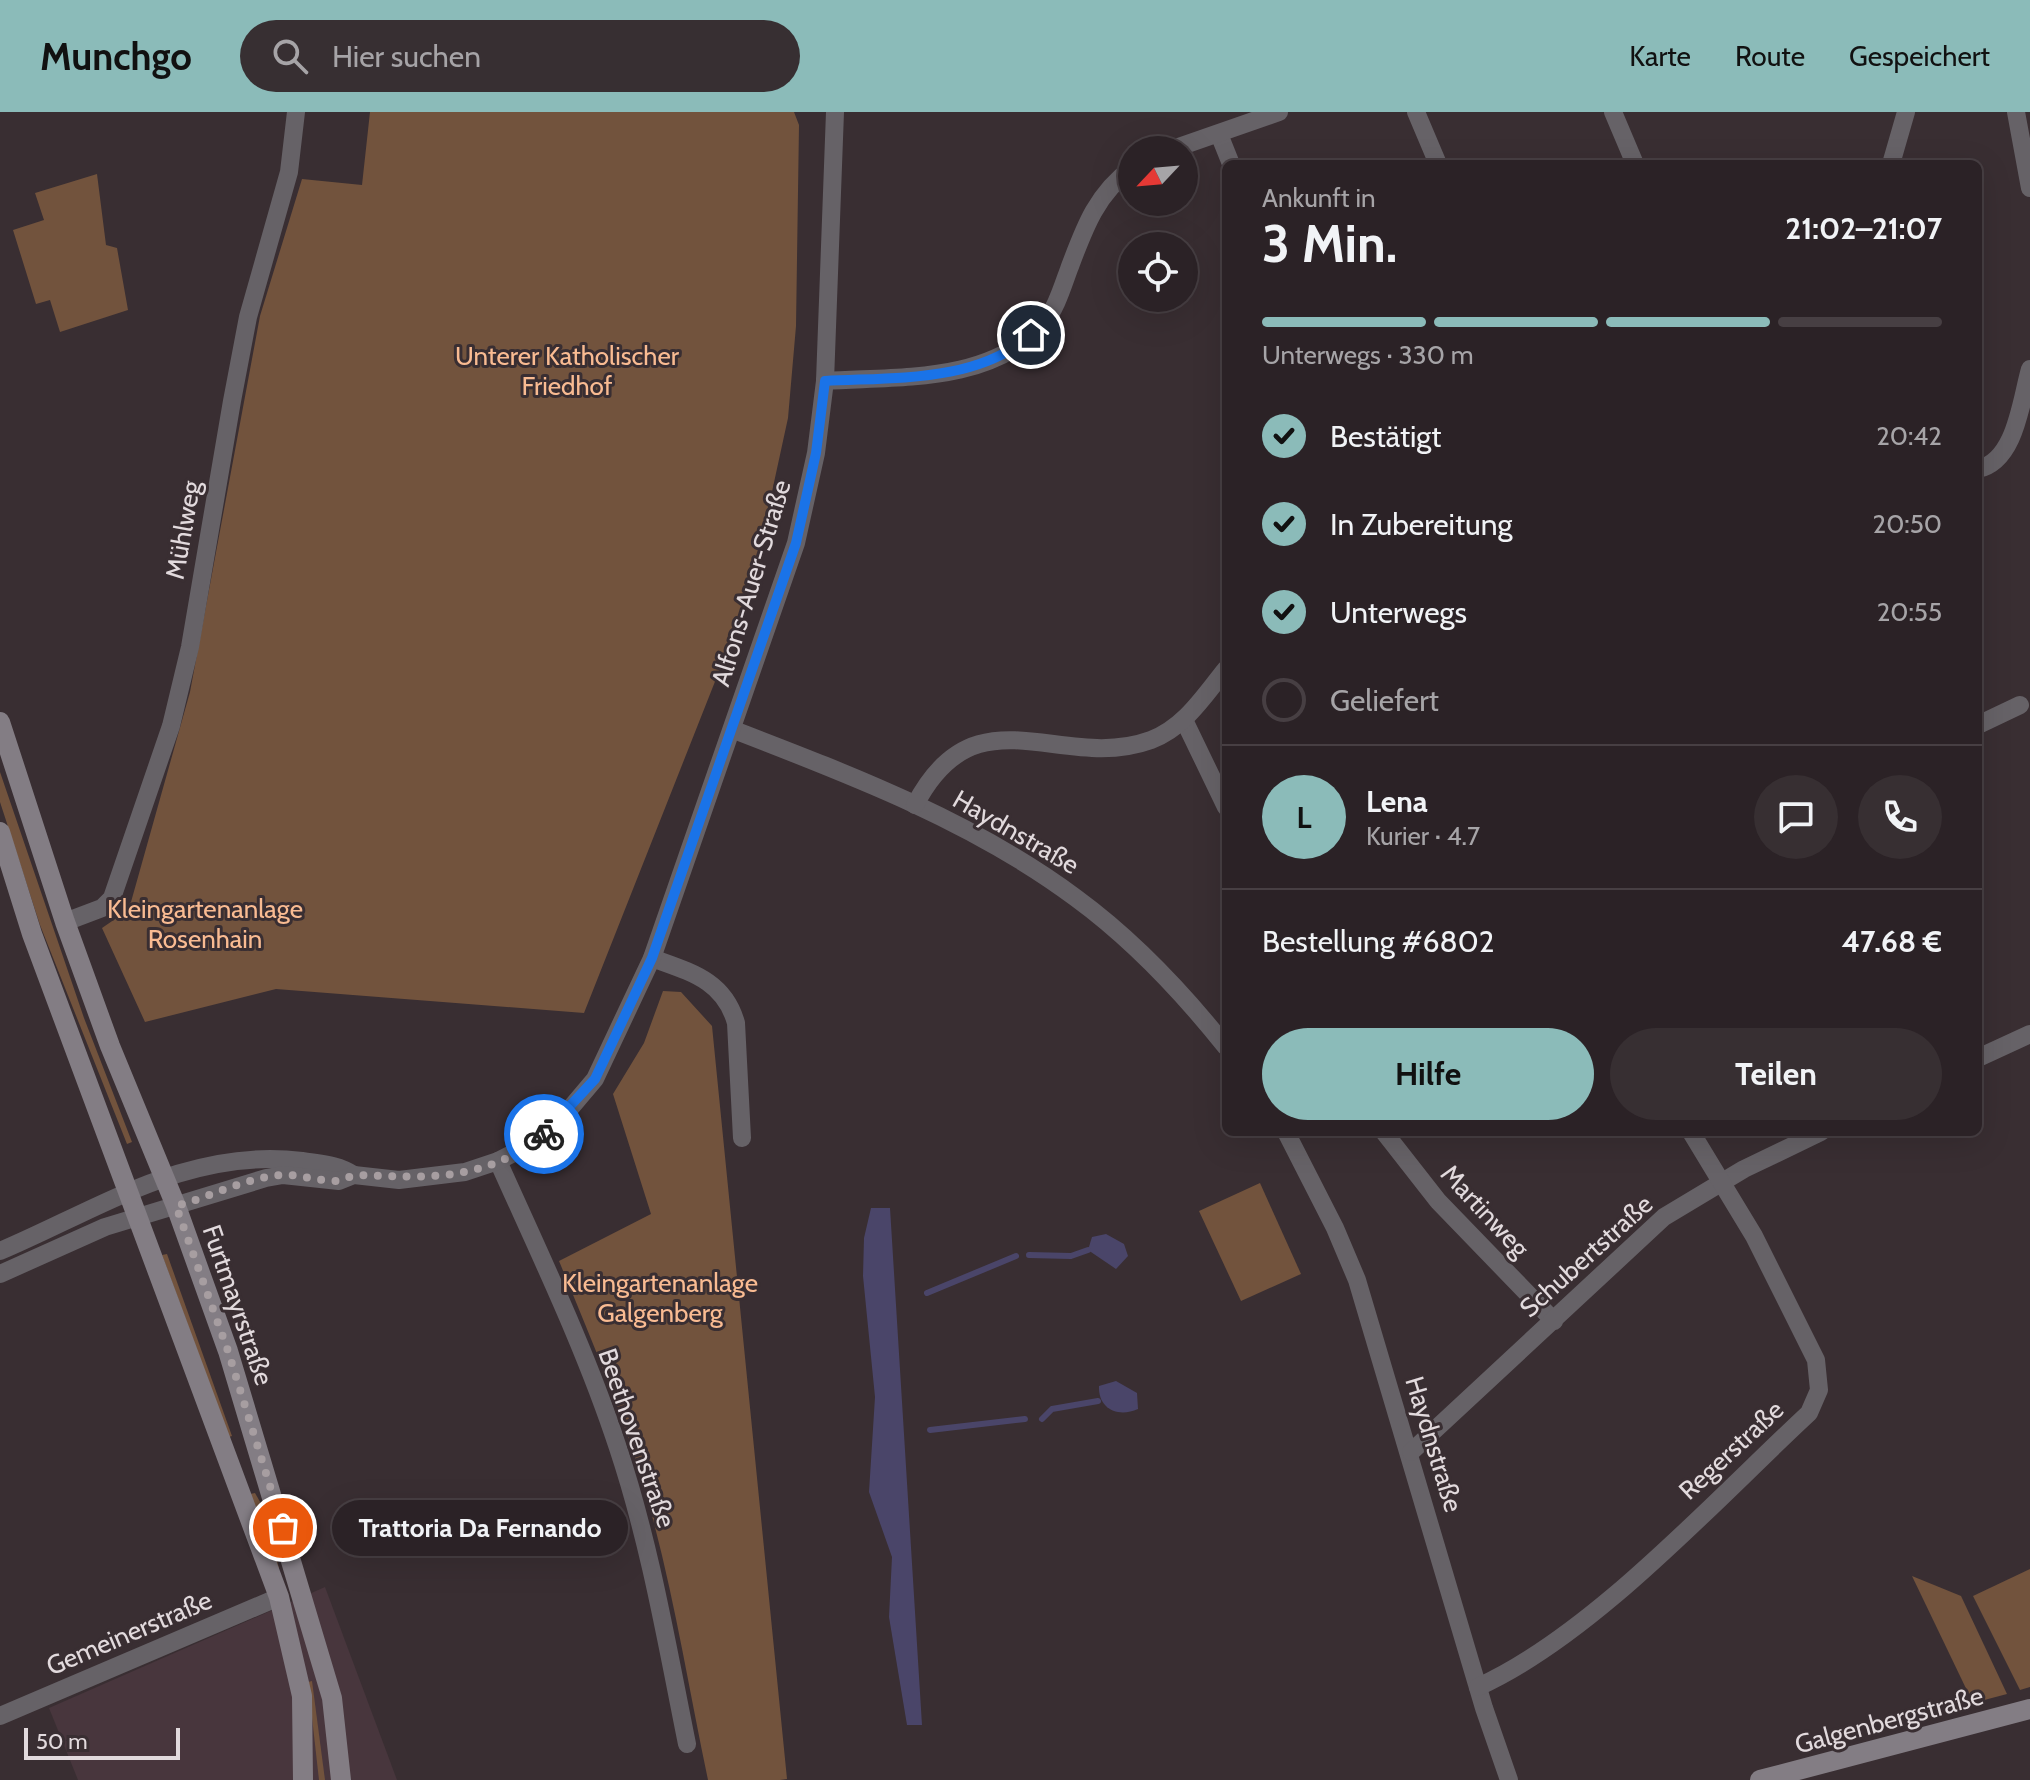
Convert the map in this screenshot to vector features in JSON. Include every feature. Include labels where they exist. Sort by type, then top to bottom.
[{"type":"main road","name":"Furtmayrstraße","points":[[0,722],[65,922],[110,1046],[176,1206],[228,1351],[299,1579],[332,1698],[341,1780]]},
{"type":"main road","points":[[0,832],[32,934],[279,1597],[302,1696],[303,1780]]},
{"type":"main road","name":"Galgenbergstraße","points":[[1760,1780],[2030,1709]]},
{"type":"street","name":"Mühlweg","points":[[65,922],[102,908],[112,898],[171,726],[190,647],[248,317],[289,172],[296,112]]},
{"type":"street","name":"Alfons-Auer-Straße","points":[[0,1274],[105,1227],[266,1178],[283,1175],[339,1181],[354,1175],[431,1178],[498,1161],[533,1143],[557,1124],[595,1079],[652,958],[734,730],[796,543],[816,453],[825,381],[835,112]]},
{"type":"street","points":[[1198,141],[1279,112]]},
{"type":"street","points":[[1416,112],[1436,160]]},
{"type":"street","points":[[1613,112],[1633,160]]},
{"type":"street","points":[[1892,160],[1906,112]]},
{"type":"street","points":[[2016,112],[2030,188]]},
{"type":"street","points":[[1219,134],[1229,160]]},
{"type":"street","points":[[825,381],[944,373],[986,364],[1018,346],[1044,323],[1058,299],[1088,218],[1105,193],[1118,181]]},
{"type":"street","points":[[1982,467],[2002,455],[2013,429],[2030,369]]},
{"type":"street","points":[[915,805],[927,783],[953,756],[982,744],[1011,738],[1103,749],[1152,739],[1184,720],[1222,674]]},
{"type":"street","points":[[1982,723],[2020,705]]},
{"type":"street","points":[[1184,720],[1222,799]]},
{"type":"street","name":"Haydnstraße","points":[[734,730],[915,805],[979,837],[1076,898],[1157,970],[1222,1043]]},
{"type":"street","points":[[652,958],[709,981],[731,1005],[736,1023],[742,1138]]},
{"type":"street","points":[[1982,1056],[2030,1034]]},
{"type":"street","name":"Haydnstraße","points":[[1288,1136],[1335,1228],[1357,1280],[1411,1452],[1478,1687],[1509,1780]]},
{"type":"street","name":"Martinweg","points":[[1387,1136],[1438,1201],[1554,1321]]},
{"type":"street","name":"Regerstraße","points":[[1478,1687],[1513,1671],[1622,1585],[1809,1413],[1816,1399],[1819,1390],[1816,1360],[1723,1181],[1694,1136]]},
{"type":"street","name":"Schubertstraße","points":[[1411,1452],[1664,1217],[1723,1181],[1813,1136]]},
{"type":"street","name":"Alfons-Auer-Straße","points":[[0,1251],[127,1191],[164,1177],[253,1158],[341,1166],[354,1175]]},
{"type":"street","name":"Beethovenstraße","points":[[498,1161],[618,1445],[647,1550],[687,1744]]},
{"type":"street","name":"Gemeinerstraße","points":[[0,1716],[279,1597]]},
{"type":"shaded area","points":[[871,1208],[890,1208],[922,1725],[907,1725],[889,1617],[892,1557],[869,1492],[875,1397],[863,1276],[864,1238]]},
{"type":"shaded area","points":[[1106,1234],[1124,1244],[1128,1256],[1116,1269],[1088,1250],[1092,1237]]},
{"type":"shaded area","points":[[1116,1381],[1137,1393],[1138,1409],[1117,1412],[1102,1401],[1099,1386]]},
{"type":"shaded area","points":[[325,1587],[397,1780],[78,1780],[49,1708]]},
{"type":"green space","name":"Unterer Katholischer Friedhof","points":[[370,112],[794,112],[799,125],[796,326],[788,418],[750,593],[584,1013],[276,989],[145,1022],[102,928],[118,917],[131,902],[190,692],[260,316],[302,179],[362,185]]},
{"type":"green space","points":[[97,174],[106,245],[117,248],[128,310],[60,332],[50,300],[36,304],[13,230],[44,220],[35,193]]},
{"type":"green space","points":[[0,772],[84,1018],[132,1142],[127,1144],[40,925],[0,802]]},
{"type":"green space","name":"Kleingartenanlage Galgenberg","points":[[663,991],[681,992],[712,1026],[787,1779],[708,1780],[672,1601],[646,1494],[617,1405],[559,1261],[651,1214],[613,1094],[644,1043]]},
{"type":"green space","points":[[1260,1183],[1301,1274],[1241,1301],[1199,1211]]},
{"type":"green space","points":[[167,1254],[232,1436],[229,1437],[162,1255]]},
{"type":"green space","points":[[255,1493],[263,1507],[279,1568],[276,1570],[250,1494]]},
{"type":"green space","points":[[2030,1569],[2030,1687],[2020,1690],[1973,1596]]},
{"type":"green space","points":[[1912,1576],[1961,1596],[2007,1694],[1973,1703]]},
{"type":"green space","points":[[312,1681],[325,1780],[319,1780],[308,1682]]},
{"type":"waterway","points":[[1029,1255],[1071,1256],[1088,1250]]},
{"type":"waterway","points":[[927,1293],[1016,1256]]},
{"type":"waterway","points":[[1042,1419],[1052,1409],[1098,1401]]},
{"type":"waterway","points":[[930,1430],[1025,1419]]},
{"type":"way so far","points":[[283,1528],[228,1351],[176,1206],[248,1182],[283,1175],[339,1181],[354,1175],[399,1180],[465,1172],[498,1161],[544,1134]]},
{"type":"place","name":"Trattoria Da Fernando","points":[[283,1528]]},
{"type":"route","points":[[544,1134],[557,1124],[595,1079],[652,958],[734,730],[796,543],[816,453],[825,381],[944,373],[986,364],[1031,335]]},
{"type":"park label","name":"Kleingartenanlage Rosenhain","points":[[205,924]]}]
